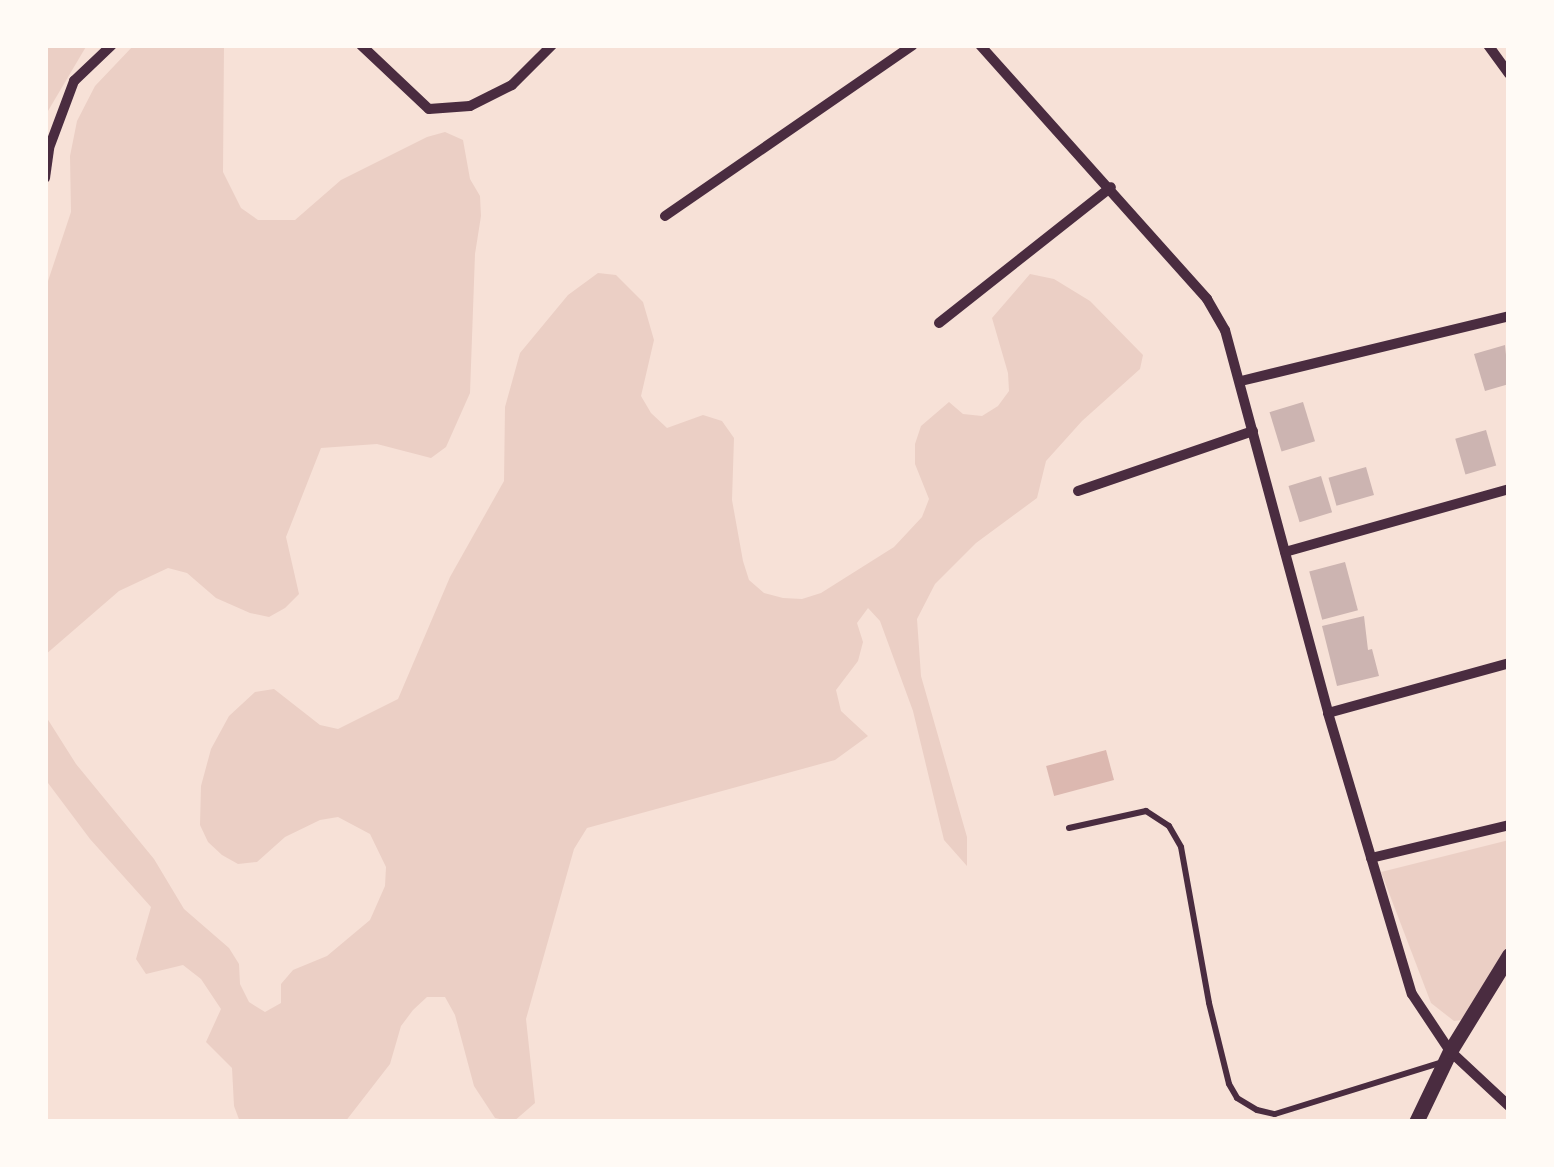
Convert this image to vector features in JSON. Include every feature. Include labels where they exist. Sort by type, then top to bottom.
[{"type":"street","points":[[45,178],[48,148],[74,81],[112,45]]},
{"type":"street","points":[[360,45],[429,109],[470,106],[512,86],[552,45]]},
{"type":"street","points":[[665,216],[914,45]]},
{"type":"street","points":[[980,45],[1208,299],[1226,330],[1328,713],[1412,994],[1447,1056],[1509,1106]]},
{"type":"street","points":[[1488,45],[1509,74]]},
{"type":"street","points":[[939,323],[1111,187]]},
{"type":"street","points":[[1241,381],[1509,316]]},
{"type":"street","points":[[1078,491],[1252,431]]},
{"type":"street","points":[[1285,552],[1509,488]]},
{"type":"street","points":[[1328,713],[1509,663]]},
{"type":"street","points":[[1371,858],[1509,825]]},
{"type":"street","points":[[1416,1122],[1447,1056],[1509,955]]},
{"type":"lane","points":[[1069,828],[1146,811],[1168,826],[1181,846],[1209,1003],[1229,1084],[1238,1098],[1257,1110],[1275,1114],[1447,1056]]},
{"type":"shaded area","points":[[45,45],[87,45],[45,116]]},
{"type":"shaded area","points":[[134,45],[224,45],[223,172],[241,208],[258,220],[295,220],[341,180],[427,137],[445,132],[463,140],[470,179],[480,196],[481,216],[475,254],[470,393],[446,447],[431,458],[377,444],[321,448],[286,537],[299,594],[285,608],[269,617],[250,613],[216,598],[187,573],[168,568],[119,591],[45,655],[45,290],[71,212],[70,156],[77,121],[95,86]]},
{"type":"shaded area","points":[[598,273],[616,275],[643,302],[654,340],[641,396],[651,413],[667,428],[703,415],[722,421],[734,438],[732,500],[743,561],[749,580],[764,593],[783,598],[802,599],[821,593],[894,547],[922,517],[929,499],[915,464],[915,444],[921,426],[949,402],[963,414],[982,416],[998,406],[1009,391],[1008,373],[992,318],[1030,274],[1054,279],[1090,301],[1143,355],[1140,369],[1082,421],[1046,461],[1037,498],[976,543],[935,584],[917,619],[921,676],[967,837],[967,866],[944,840],[913,711],[880,621],[868,608],[857,623],[863,642],[858,661],[836,690],[841,711],[868,736],[835,760],[587,828],[574,849],[526,1019],[535,1103],[513,1122],[495,1118],[474,1086],[455,1015],[445,997],[427,997],[401,1026],[390,1064],[345,1122],[240,1122],[234,1106],[232,1068],[206,1042],[221,1009],[201,979],[183,965],[146,974],[136,959],[151,907],[90,839],[45,779],[45,715],[76,764],[154,859],[184,909],[229,948],[239,964],[240,984],[249,1002],[265,1012],[281,1003],[281,984],[293,970],[327,956],[370,920],[385,886],[386,867],[370,834],[338,817],[320,820],[285,837],[257,862],[238,864],[222,855],[208,842],[200,825],[201,786],[211,749],[229,716],[255,692],[274,689],[320,725],[338,729],[398,699],[450,577],[504,481],[505,407],[520,353],[568,295]]},
{"type":"shaded area","points":[[1106,750],[1114,780],[1054,796],[1046,766]]},
{"type":"shaded area","points":[[1509,840],[1509,943],[1462,1020],[1454,1021],[1431,1003],[1381,872]]},
{"type":"building","points":[[1505,345],[1509,384],[1485,391],[1474,354]]},
{"type":"building","points":[[1303,402],[1315,441],[1282,451],[1270,412]]},
{"type":"building","points":[[1486,430],[1496,466],[1465,474],[1455,439]]},
{"type":"building","points":[[1366,467],[1374,495],[1337,506],[1329,478]]},
{"type":"building","points":[[1321,476],[1332,512],[1300,522],[1288,486]]},
{"type":"building","points":[[1345,562],[1358,610],[1322,620],[1309,572]]},
{"type":"building","points":[[1364,616],[1368,650],[1372,649],[1379,676],[1337,686],[1322,626]]}]
